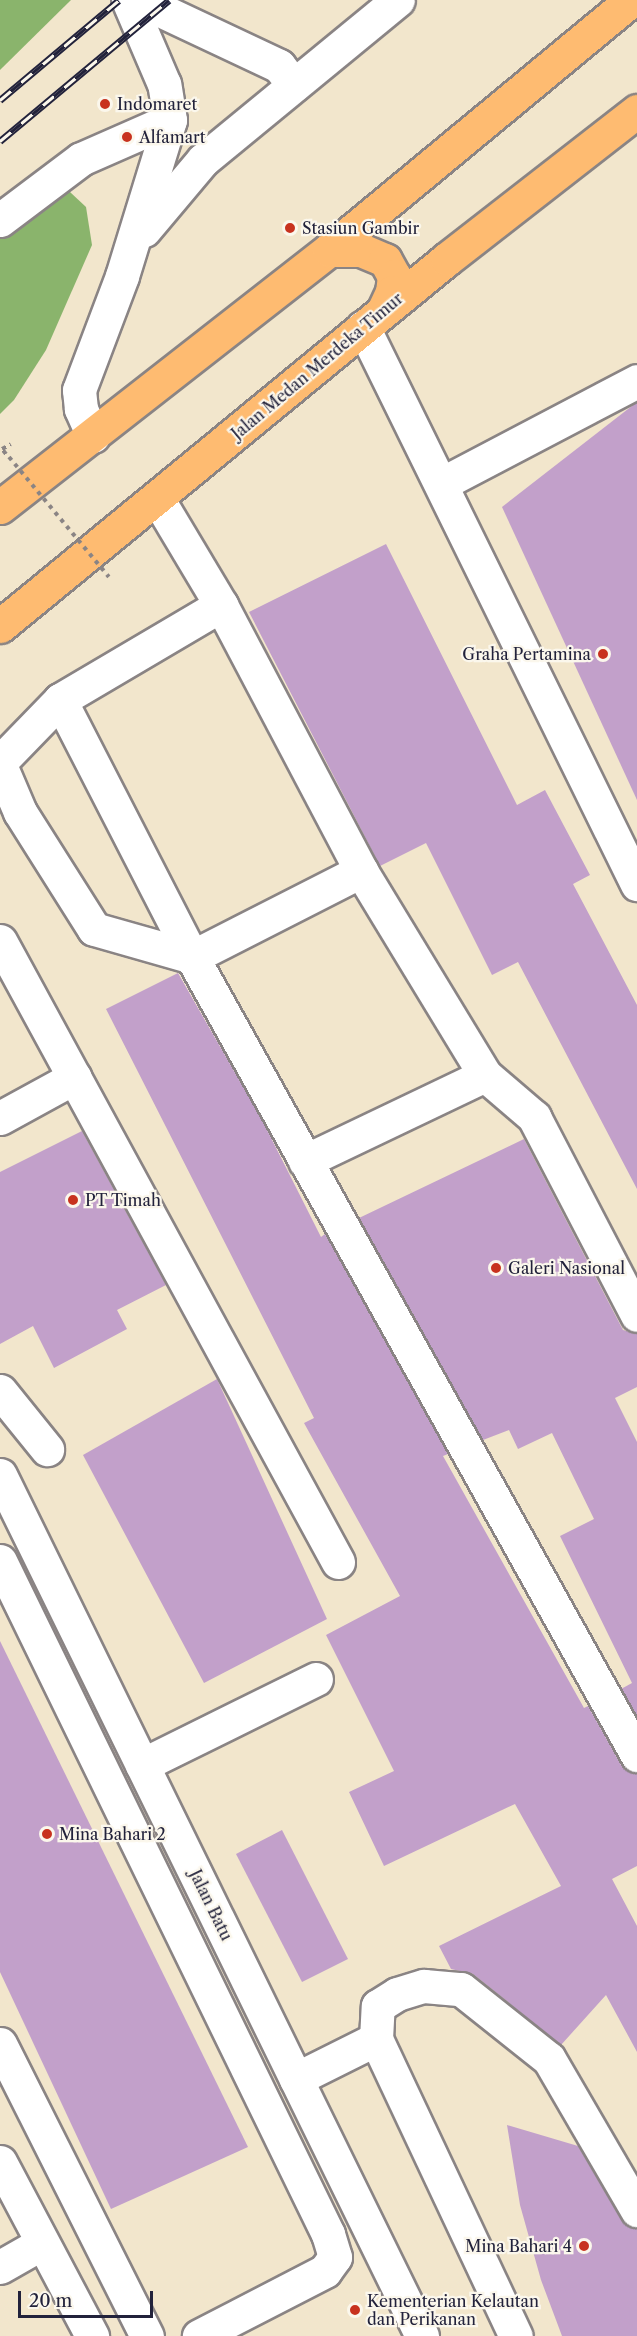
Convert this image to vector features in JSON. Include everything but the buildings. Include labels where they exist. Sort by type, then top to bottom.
[{"type":"main road","points":[[0,507],[329,250],[631,0]]},
{"type":"main road","name":"Jalan Medan Merdeka Timur","points":[[0,626],[373,319],[637,111]]},
{"type":"main road","points":[[329,250],[361,250],[385,260],[394,276],[393,285],[373,319]]},
{"type":"lane","points":[[93,436],[81,409],[79,390],[126,259],[171,120],[164,84],[128,0]]},
{"type":"lane","points":[[139,0],[279,66],[294,85]]},
{"type":"lane","points":[[126,259],[151,218],[202,160],[398,0]]},
{"type":"lane","points":[[0,220],[81,159],[171,120]]},
{"type":"lane","points":[[373,319],[441,484],[637,884]]},
{"type":"lane","points":[[441,484],[637,381]]},
{"type":"lane","points":[[157,498],[221,605],[361,871],[485,1075],[534,1117],[637,1315]]},
{"type":"lane","points":[[221,605],[60,700],[0,763],[20,812],[94,929],[192,957],[361,871]]},
{"type":"lane","points":[[60,700],[192,957],[637,1755]]},
{"type":"lane","points":[[0,941],[338,1562]]},
{"type":"lane","points":[[305,1161],[485,1075]]},
{"type":"lane","points":[[0,1118],[75,1077]]},
{"type":"lane","points":[[0,1391],[47,1449]]},
{"type":"lane","name":"Jalan Batu","points":[[0,1475],[422,2336]]},
{"type":"lane","points":[[0,1562],[328,2234],[335,2257],[325,2271],[199,2336]]},
{"type":"lane","points":[[142,1765],[316,1678]]},
{"type":"lane","points":[[516,2336],[376,2039],[378,2006],[397,1994],[424,1986],[462,1989],[549,2059],[637,2210]]},
{"type":"lane","points":[[296,2079],[376,2039]]},
{"type":"lane","points":[[0,2044],[147,2336]]},
{"type":"lane","points":[[0,2162],[92,2336]]},
{"type":"lane","points":[[0,2267],[42,2243]]},
{"type":"path","points":[[9,458],[109,577]]},
{"type":"green space","points":[[0,0],[71,0],[0,70]]},
{"type":"green space","points":[[49,192],[70,192],[86,207],[92,245],[46,350],[14,400],[0,414],[0,231]]},
{"type":"railway","points":[[0,100],[119,0]]},
{"type":"railway","points":[[0,141],[169,0]]},
{"type":"place","name":"Indomaret","points":[[105,104]]},
{"type":"place","name":"Alfamart","points":[[127,137]]},
{"type":"place","name":"Stasiun Gambir","points":[[290,228]]},
{"type":"place","name":"Graha Pertamina","points":[[603,654]]},
{"type":"place","name":"PT Timah","points":[[73,1200]]},
{"type":"place","name":"Galeri Nasional","points":[[496,1268]]},
{"type":"place","name":"Mina Bahari 2","points":[[47,1834]]},
{"type":"place","name":"Mina Bahari 4","points":[[584,2246]]},
{"type":"place","name":"Kementerian Kelautan dan Perikanan","points":[[355,2310]]}]
